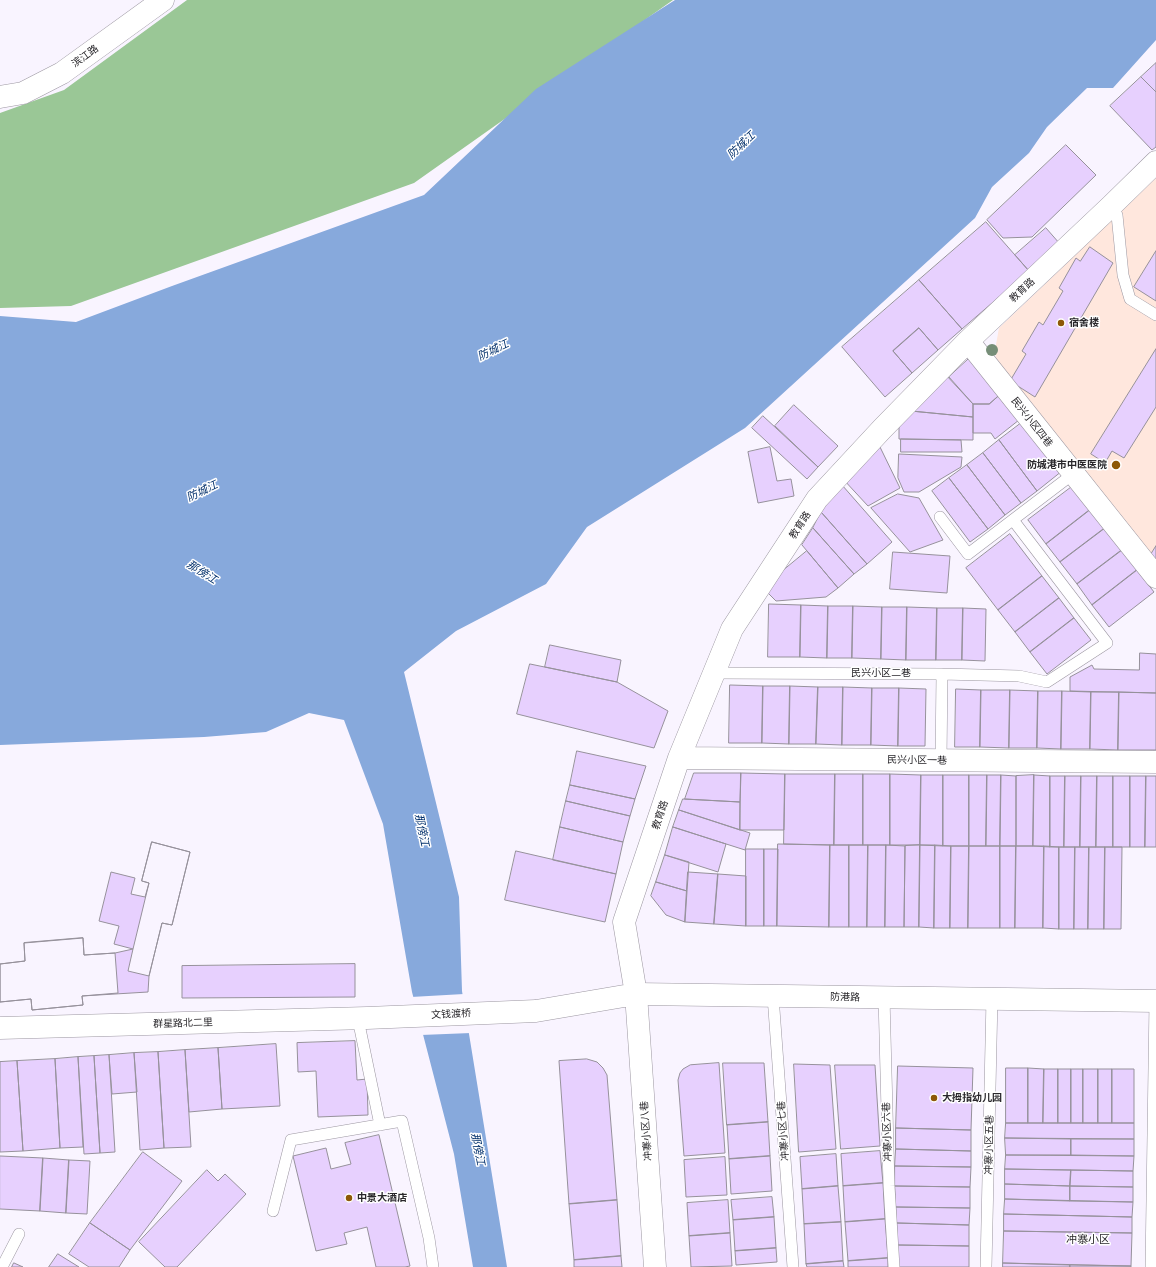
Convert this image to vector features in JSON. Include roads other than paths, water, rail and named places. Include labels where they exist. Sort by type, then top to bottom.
[{"type":"street","name":"滨江路","points":[[0,97],[23,93],[62,73],[163,0]]},
{"type":"street","name":"教育路","points":[[636,994],[624,922],[678,758],[732,628],[817,499],[882,429],[968,341],[1156,162]]},
{"type":"street","name":"民兴小区四巷","points":[[968,341],[1156,577]]},
{"type":"street","name":"民兴小区一巷","points":[[678,758],[1156,762]]},
{"type":"street","name":"防港路","points":[[536,1011],[636,994],[1156,1001]]},
{"type":"street","name":"冲寨小区八巷","points":[[636,994],[655,1267]]},
{"type":"street","name":"文钱渡桥","points":[[362,1018],[536,1011]]},
{"type":"street","name":"群星路北二里","points":[[0,1028],[362,1018]]},
{"type":"lane","points":[[1111,206],[1117,215],[1123,276],[1130,299],[1156,315]]},
{"type":"lane","points":[[940,517],[968,554],[1073,474]]},
{"type":"lane","name":"民兴小区二巷","points":[[714,672],[1019,676],[1047,682],[1107,643],[1014,520]]},
{"type":"lane","points":[[941,760],[942,674]]},
{"type":"lane","name":"冲寨小区七巷","points":[[772,996],[793,1267]]},
{"type":"lane","name":"冲寨小区六巷","points":[[884,997],[889,1186],[894,1267]]},
{"type":"lane","name":"冲寨小区五巷","points":[[986,1267],[992,998]]},
{"type":"lane","points":[[1151,1267],[1156,1001]]},
{"type":"lane","points":[[362,1018],[380,1125]]},
{"type":"lane","points":[[273,1211],[291,1140],[402,1121],[428,1238],[432,1267]]},
{"type":"lane","points":[[2,1267],[19,1234]]},
{"type":"water","points":[[675,0],[1156,0],[1156,40],[1113,88],[1087,88],[1047,127],[1029,153],[992,187],[975,218],[745,428],[587,527],[546,584],[456,631],[404,672],[459,897],[462,991],[507,1267],[473,1267],[454,1154],[412,992],[383,824],[344,720],[309,713],[266,732],[204,737],[0,745],[0,316],[76,322],[424,195],[536,89]]},
{"type":"place","name":"宿舍楼","points":[[1061,323]]},
{"type":"place","name":"防城港市中医医院","points":[[1116,465]]},
{"type":"place","name":"大拇指幼儿园","points":[[934,1098]]},
{"type":"place","name":"中景大酒店","points":[[349,1198]]},
{"type":"district","name":"冲寨小区","points":[[1088,1239]]},
{"type":"water label","name":"防城江","points":[[741,145]]},
{"type":"water label","name":"防城江","points":[[493,350]]},
{"type":"water label","name":"防城江","points":[[202,491]]},
{"type":"water label","name":"那傍江","points":[[202,572]]},
{"type":"water label","name":"那傍江","points":[[422,830]]},
{"type":"water label","name":"那傍江","points":[[478,1149]]}]
